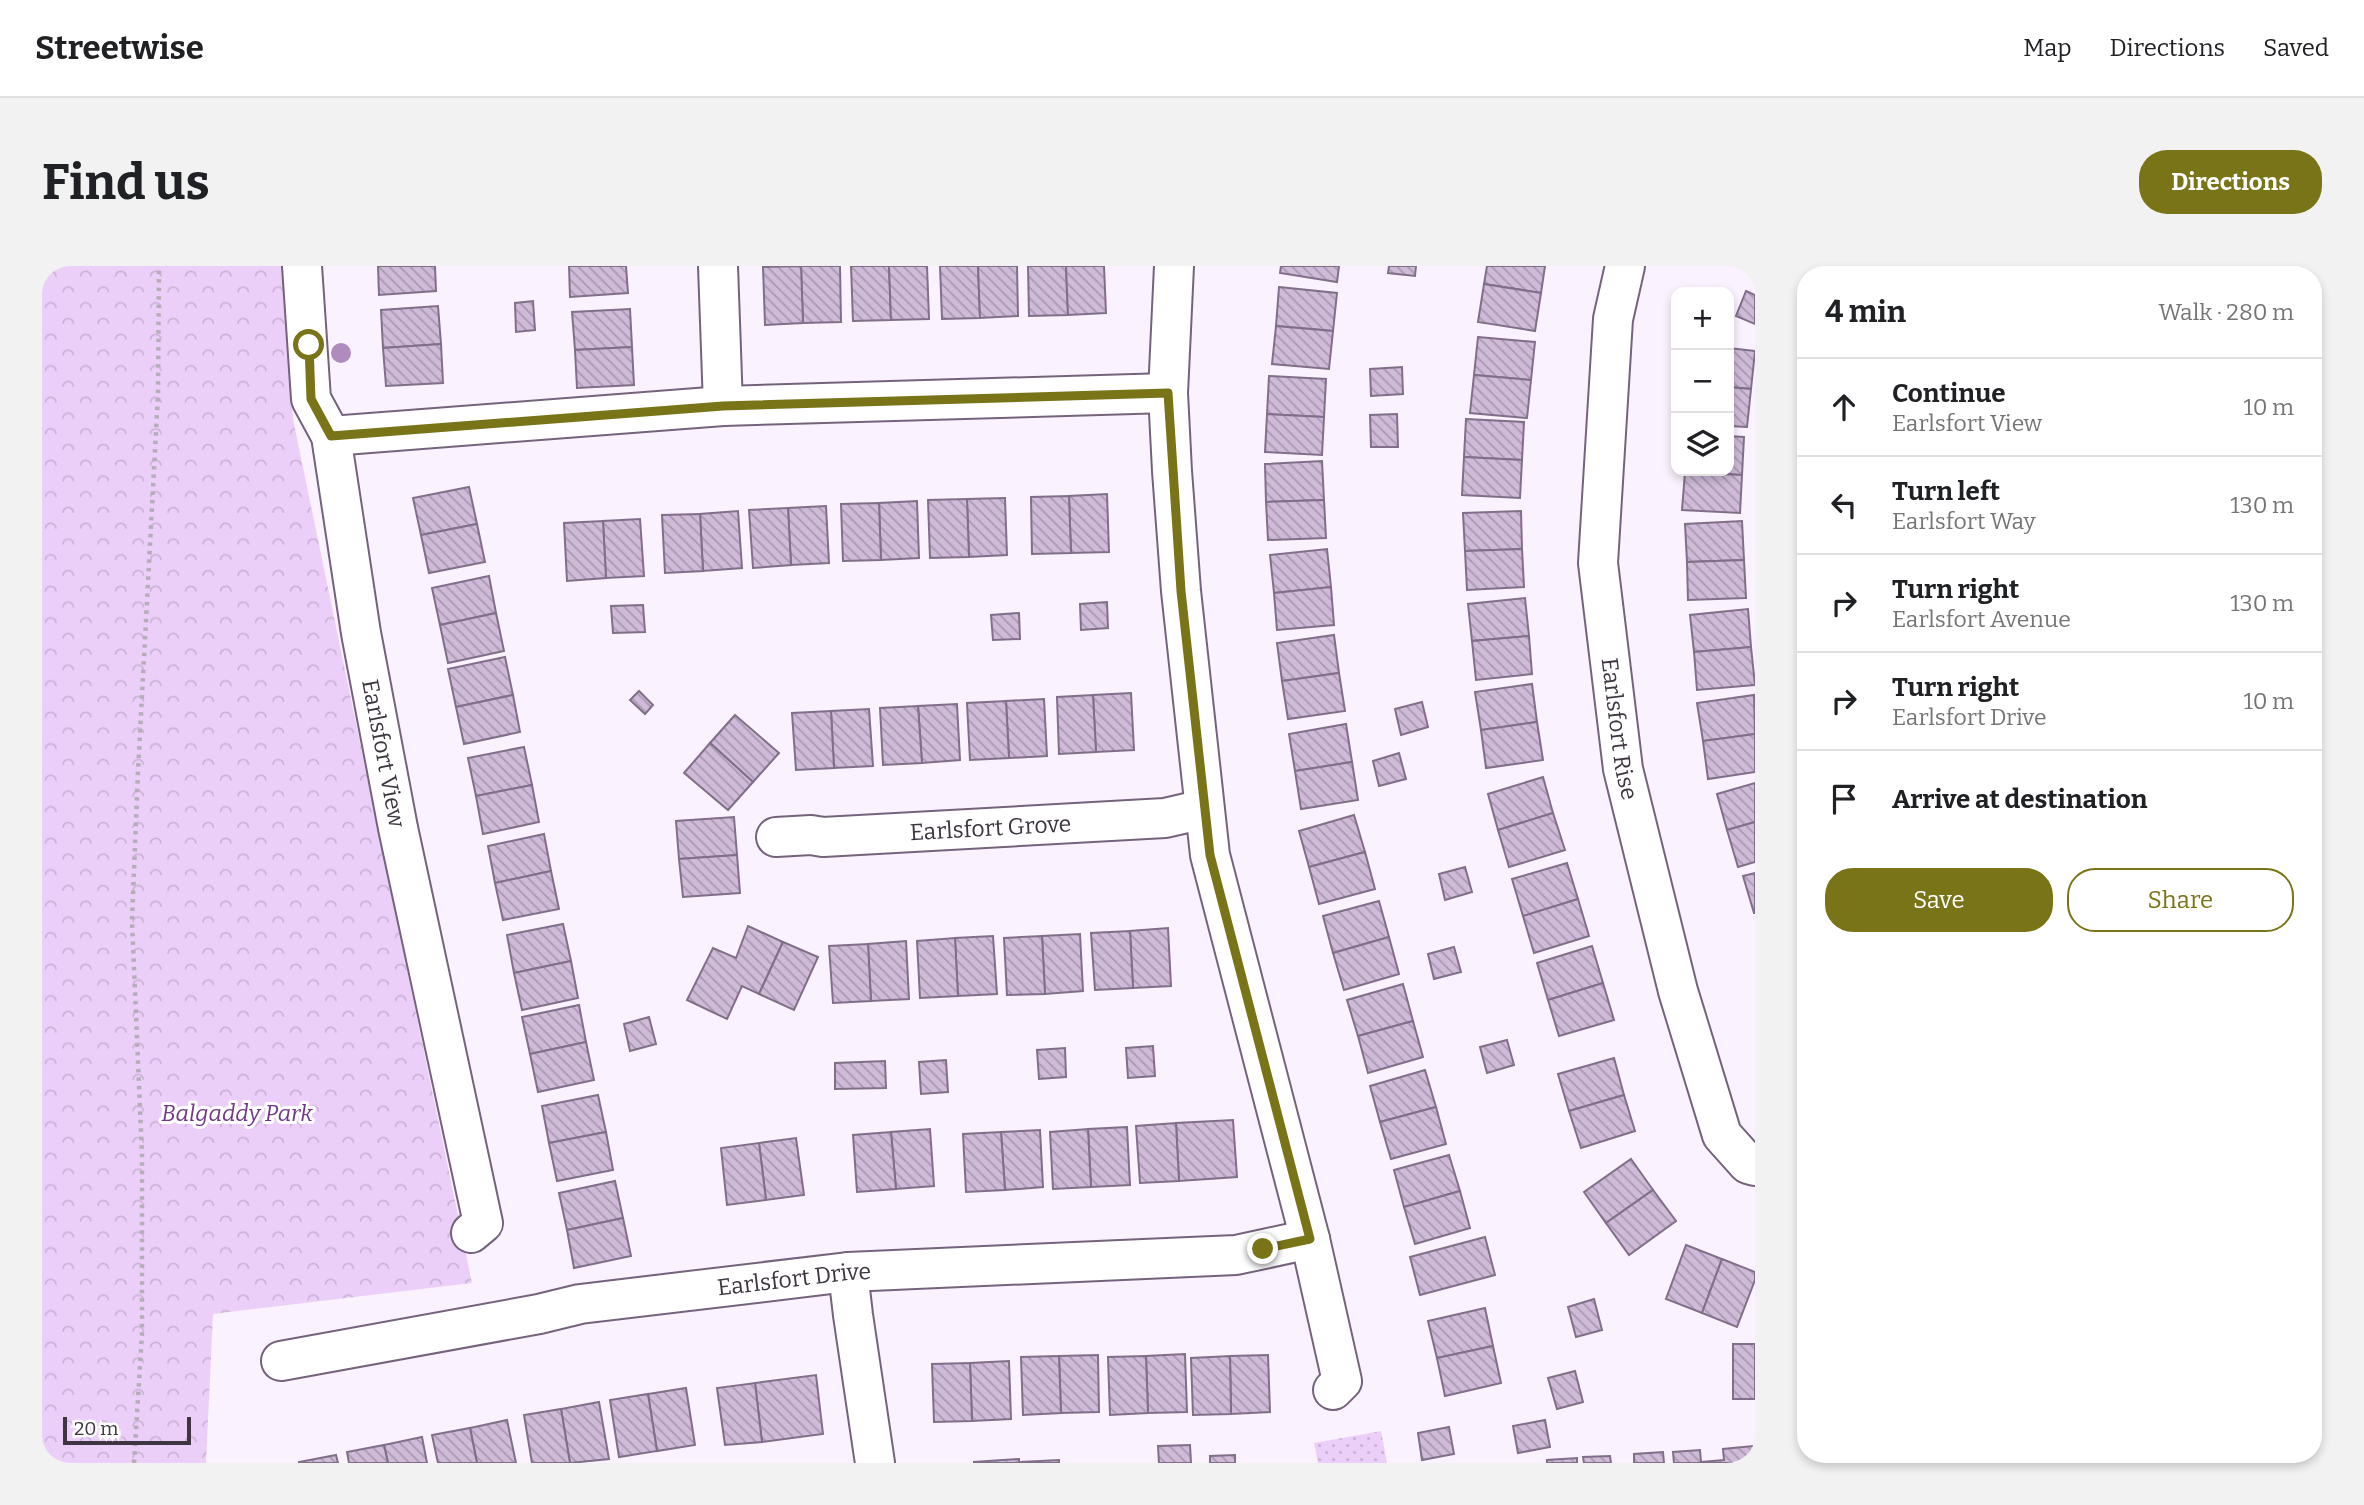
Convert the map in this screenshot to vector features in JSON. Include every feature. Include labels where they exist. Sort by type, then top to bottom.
[{"type":"street","name":"Earlsfort View","points":[[302,266],[311,399],[331,436],[361,633],[398,828],[483,1223],[471,1233]]},
{"type":"street","points":[[718,266],[723,406]]},
{"type":"street","points":[[1174,266],[1168,393],[1181,591],[1210,855],[1310,1239],[1342,1381],[1333,1390]]},
{"type":"street","name":"Earlsfort Rise","points":[[1625,266],[1614,319],[1598,563],[1623,769],[1678,991],[1723,1135],[1748,1164],[1755,1166]]},
{"type":"street","points":[[331,436],[723,406],[1168,393]]},
{"type":"street","name":"Earlsfort Grove","points":[[776,837],[823,837],[1165,818],[1204,809]]},
{"type":"street","name":"Earlsfort Drive","points":[[281,1361],[539,1314],[580,1304],[848,1272],[1236,1255],[1310,1239]]},
{"type":"street","points":[[848,1272],[875,1463]]},
{"type":"path","points":[[134,1463],[142,1333],[142,1155],[132,921],[158,394],[159,266]]},
{"type":"green space","name":"Balgaddy Park","points":[[42,266],[284,266],[293,419],[472,1283],[213,1314],[206,1463],[42,1463]]},
{"type":"green space","points":[[1381,1431],[1387,1463],[1318,1463],[1314,1443]]},
{"type":"building","points":[[378,266],[435,266],[436,291],[379,295]]},
{"type":"building","points":[[569,266],[626,266],[628,293],[570,297]]},
{"type":"building","points":[[801,266],[840,266],[841,322],[803,323]]},
{"type":"building","points":[[801,266],[803,323],[765,325],[763,267]]},
{"type":"building","points":[[851,266],[889,266],[891,320],[853,321]]},
{"type":"building","points":[[889,266],[927,266],[929,319],[891,320]]},
{"type":"building","points":[[940,266],[978,266],[980,318],[942,319]]},
{"type":"building","points":[[978,266],[1017,266],[1018,316],[980,318]]},
{"type":"building","points":[[1028,266],[1066,266],[1068,315],[1029,316]]},
{"type":"building","points":[[1066,266],[1104,266],[1106,313],[1068,315]]},
{"type":"building","points":[[1281,266],[1339,266],[1337,282],[1280,273]]},
{"type":"building","points":[[1389,266],[1416,266],[1415,276],[1388,273]]},
{"type":"building","points":[[1487,266],[1545,266],[1541,293],[1484,284]]},
{"type":"building","points":[[1484,284],[1541,293],[1535,331],[1478,322]]},
{"type":"building","points":[[1279,287],[1337,293],[1333,331],[1276,326]]},
{"type":"building","points":[[1746,291],[1755,295],[1755,324],[1736,316]]},
{"type":"building","points":[[533,301],[535,330],[516,332],[515,303]]},
{"type":"building","points":[[438,306],[441,344],[383,348],[381,310]]},
{"type":"building","points":[[630,309],[632,347],[575,350],[572,312]]},
{"type":"building","points":[[1276,326],[1333,331],[1329,369],[1272,364]]},
{"type":"building","points":[[1478,337],[1535,342],[1531,380],[1474,375]]},
{"type":"building","points":[[441,344],[443,383],[386,386],[383,348]]},
{"type":"building","points":[[632,347],[634,385],[577,388],[575,350]]},
{"type":"building","points":[[1734,349],[1755,351],[1751,389],[1734,387]]},
{"type":"building","points":[[1402,367],[1403,394],[1371,396],[1370,369]]},
{"type":"building","points":[[1474,375],[1531,380],[1527,418],[1470,413]]},
{"type":"building","points":[[1269,376],[1326,379],[1324,417],[1267,414]]},
{"type":"building","points":[[1734,387],[1751,389],[1747,427],[1734,426]]},
{"type":"building","points":[[1267,414],[1324,417],[1322,455],[1265,452]]},
{"type":"building","points":[[1397,414],[1398,447],[1371,447],[1370,415]]},
{"type":"building","points":[[1466,419],[1524,422],[1522,460],[1464,457]]},
{"type":"building","points":[[1734,436],[1744,437],[1742,475],[1734,475]]},
{"type":"building","points":[[1464,457],[1522,460],[1520,498],[1462,495]]},
{"type":"building","points":[[1322,461],[1324,500],[1266,502],[1265,464]]},
{"type":"building","points":[[1742,475],[1740,513],[1682,510],[1685,476]]},
{"type":"building","points":[[469,487],[477,524],[421,535],[413,498]]},
{"type":"building","points":[[1107,494],[1109,552],[1071,553],[1069,496]]},
{"type":"building","points":[[1069,496],[1071,553],[1032,554],[1031,497]]},
{"type":"building","points":[[1005,498],[1007,555],[969,557],[967,499]]},
{"type":"building","points":[[967,499],[969,557],[930,558],[928,500]]},
{"type":"building","points":[[1324,500],[1326,538],[1268,540],[1266,502]]},
{"type":"building","points":[[917,501],[919,558],[881,560],[879,503]]},
{"type":"building","points":[[879,503],[881,560],[843,561],[841,504]]},
{"type":"building","points":[[826,506],[829,563],[791,565],[788,508]]},
{"type":"building","points":[[788,508],[791,565],[753,568],[749,510]]},
{"type":"building","points":[[738,511],[742,568],[703,571],[700,514]]},
{"type":"building","points":[[1521,511],[1522,549],[1465,551],[1463,513]]},
{"type":"building","points":[[700,514],[703,571],[665,573],[662,515]]},
{"type":"building","points":[[640,519],[644,576],[606,578],[603,521]]},
{"type":"building","points":[[603,521],[606,578],[567,581],[564,523]]},
{"type":"building","points":[[1742,521],[1744,560],[1687,562],[1685,524]]},
{"type":"building","points":[[477,524],[485,562],[429,573],[421,535]]},
{"type":"building","points":[[1327,549],[1331,587],[1274,593],[1270,555]]},
{"type":"building","points":[[1522,549],[1524,587],[1467,590],[1465,551]]},
{"type":"building","points":[[1744,560],[1746,598],[1688,600],[1687,562]]},
{"type":"building","points":[[489,576],[496,613],[440,625],[432,588]]},
{"type":"building","points":[[1331,587],[1334,625],[1277,630],[1274,593]]},
{"type":"building","points":[[1525,598],[1529,636],[1472,641],[1468,604]]},
{"type":"building","points":[[1107,602],[1108,628],[1081,630],[1080,604]]},
{"type":"building","points":[[643,605],[645,632],[613,633],[611,606]]},
{"type":"building","points":[[1748,609],[1751,647],[1694,652],[1690,615]]},
{"type":"building","points":[[496,613],[504,651],[448,663],[440,625]]},
{"type":"building","points":[[1019,613],[1020,639],[993,640],[991,615]]},
{"type":"building","points":[[1334,635],[1339,673],[1282,681],[1277,643]]},
{"type":"building","points":[[1529,636],[1532,674],[1476,680],[1472,641]]},
{"type":"building","points":[[1751,647],[1755,685],[1697,690],[1694,652]]},
{"type":"building","points":[[505,657],[513,695],[456,707],[448,669]]},
{"type":"building","points":[[1339,673],[1345,711],[1288,719],[1282,681]]},
{"type":"building","points":[[1532,684],[1537,722],[1481,730],[1475,692]]},
{"type":"building","points":[[639,691],[653,705],[645,714],[630,700]]},
{"type":"building","points":[[1131,693],[1134,750],[1096,752],[1093,695]]},
{"type":"building","points":[[513,695],[520,732],[464,744],[456,707]]},
{"type":"building","points":[[1093,695],[1096,752],[1059,754],[1057,697]]},
{"type":"building","points":[[1754,695],[1755,734],[1703,741],[1697,703]]},
{"type":"building","points":[[1044,699],[1047,756],[1009,758],[1006,701]]},
{"type":"building","points":[[1006,701],[1009,758],[970,760],[967,703]]},
{"type":"building","points":[[1422,702],[1428,727],[1401,735],[1395,709]]},
{"type":"building","points":[[957,704],[960,760],[922,763],[918,706]]},
{"type":"building","points":[[918,706],[922,763],[883,765],[880,708]]},
{"type":"building","points":[[869,709],[873,766],[834,768],[831,711]]},
{"type":"building","points":[[831,711],[834,768],[796,770],[792,713]]},
{"type":"building","points":[[735,715],[779,753],[753,782],[710,743]]},
{"type":"building","points":[[1537,722],[1543,760],[1486,768],[1481,730]]},
{"type":"building","points":[[1346,724],[1352,762],[1295,771],[1289,734]]},
{"type":"building","points":[[1755,734],[1755,772],[1708,779],[1703,741]]},
{"type":"building","points":[[710,743],[753,782],[728,810],[684,773]]},
{"type":"building","points":[[524,747],[532,785],[476,796],[468,758]]},
{"type":"building","points":[[1399,753],[1406,779],[1379,786],[1373,761]]},
{"type":"building","points":[[1352,762],[1358,800],[1301,809],[1295,771]]},
{"type":"building","points":[[1543,777],[1553,813],[1498,830],[1488,794]]},
{"type":"building","points":[[1755,783],[1755,822],[1727,830],[1717,794]]},
{"type":"building","points":[[532,785],[539,822],[483,834],[476,796]]},
{"type":"building","points":[[1553,813],[1565,850],[1509,867],[1498,830]]},
{"type":"building","points":[[1354,815],[1365,852],[1309,867],[1299,831]]},
{"type":"building","points":[[734,817],[737,855],[679,859],[676,821]]},
{"type":"building","points":[[1755,822],[1755,862],[1738,867],[1727,830]]},
{"type":"building","points":[[544,834],[551,871],[495,883],[488,846]]},
{"type":"building","points":[[1365,852],[1375,889],[1319,904],[1309,867]]},
{"type":"building","points":[[737,855],[740,893],[683,897],[679,859]]},
{"type":"building","points":[[1567,863],[1578,899],[1523,916],[1512,879]]},
{"type":"building","points":[[1465,867],[1472,892],[1445,900],[1439,874]]},
{"type":"building","points":[[551,871],[559,909],[503,920],[495,883]]},
{"type":"building","points":[[1755,873],[1755,913],[1754,913],[1743,876]]},
{"type":"building","points":[[1578,899],[1589,936],[1534,953],[1523,916]]},
{"type":"building","points":[[1379,901],[1389,937],[1333,953],[1323,916]]},
{"type":"building","points":[[563,924],[571,961],[514,973],[507,935]]},
{"type":"building","points":[[748,926],[783,942],[759,994],[742,986],[727,1019],[687,1000],[713,948],[736,958]]},
{"type":"building","points":[[1168,928],[1171,986],[1133,988],[1130,931]]},
{"type":"building","points":[[1130,931],[1133,988],[1095,990],[1091,933]]},
{"type":"building","points":[[1080,934],[1083,991],[1045,994],[1042,936]]},
{"type":"building","points":[[993,936],[997,994],[958,996],[955,938]]},
{"type":"building","points":[[1042,936],[1045,994],[1007,995],[1004,938]]},
{"type":"building","points":[[1389,937],[1399,974],[1344,990],[1333,953]]},
{"type":"building","points":[[955,938],[958,996],[920,998],[917,941]]},
{"type":"building","points":[[906,941],[909,999],[871,1001],[868,944]]},
{"type":"building","points":[[783,942],[818,957],[794,1010],[759,994]]},
{"type":"building","points":[[868,944],[871,1001],[833,1003],[829,946]]},
{"type":"building","points":[[1592,946],[1603,983],[1548,1000],[1537,963]]},
{"type":"building","points":[[1454,947],[1461,972],[1434,979],[1428,954]]},
{"type":"building","points":[[571,961],[578,998],[522,1010],[514,973]]},
{"type":"building","points":[[1603,983],[1614,1020],[1559,1036],[1548,1000]]},
{"type":"building","points":[[1403,984],[1413,1021],[1358,1036],[1347,1000]]},
{"type":"building","points":[[579,1005],[586,1042],[530,1054],[522,1017]]},
{"type":"building","points":[[649,1017],[656,1044],[630,1051],[624,1024]]},
{"type":"building","points":[[1413,1021],[1423,1057],[1368,1073],[1358,1036]]},
{"type":"building","points":[[1507,1040],[1514,1065],[1487,1073],[1480,1047]]},
{"type":"building","points":[[586,1042],[594,1080],[538,1092],[530,1054]]},
{"type":"building","points":[[1153,1046],[1155,1076],[1128,1078],[1126,1048]]},
{"type":"building","points":[[1065,1048],[1066,1077],[1039,1079],[1037,1050]]},
{"type":"building","points":[[1614,1058],[1624,1095],[1569,1111],[1558,1074]]},
{"type":"building","points":[[946,1060],[948,1092],[921,1094],[919,1062]]},
{"type":"building","points":[[885,1061],[886,1088],[835,1089],[835,1063]]},
{"type":"building","points":[[1425,1070],[1436,1107],[1380,1122],[1370,1086]]},
{"type":"building","points":[[598,1095],[606,1132],[549,1143],[542,1106]]},
{"type":"building","points":[[1624,1095],[1635,1131],[1581,1148],[1569,1111]]},
{"type":"building","points":[[1436,1107],[1446,1144],[1391,1159],[1380,1122]]},
{"type":"building","points":[[1233,1120],[1237,1177],[1179,1181],[1176,1123]]},
{"type":"building","points":[[1176,1123],[1179,1181],[1140,1183],[1136,1126]]},
{"type":"building","points":[[1127,1127],[1130,1185],[1091,1187],[1088,1129]]},
{"type":"building","points":[[930,1129],[934,1186],[896,1189],[891,1132]]},
{"type":"building","points":[[1088,1129],[1091,1187],[1053,1189],[1050,1132]]},
{"type":"building","points":[[1040,1130],[1043,1187],[1005,1190],[1001,1132]]},
{"type":"building","points":[[606,1132],[613,1170],[557,1181],[549,1143]]},
{"type":"building","points":[[891,1132],[896,1189],[857,1192],[853,1135]]},
{"type":"building","points":[[1001,1132],[1005,1190],[966,1192],[963,1134]]},
{"type":"building","points":[[796,1138],[804,1195],[766,1200],[759,1143]]},
{"type":"building","points":[[759,1143],[766,1200],[727,1205],[721,1148]]},
{"type":"building","points":[[1449,1155],[1460,1191],[1404,1207],[1394,1170]]},
{"type":"building","points":[[1631,1159],[1653,1190],[1606,1223],[1584,1192]]},
{"type":"building","points":[[615,1181],[623,1218],[567,1230],[559,1193]]},
{"type":"building","points":[[1653,1190],[1676,1221],[1629,1255],[1606,1223]]},
{"type":"building","points":[[1460,1191],[1470,1228],[1415,1244],[1404,1207]]},
{"type":"building","points":[[623,1218],[631,1256],[574,1268],[567,1230]]},
{"type":"building","points":[[1485,1237],[1495,1275],[1420,1295],[1410,1257]]},
{"type":"building","points":[[1686,1245],[1722,1259],[1702,1313],[1666,1299]]},
{"type":"building","points":[[1722,1259],[1755,1272],[1755,1280],[1737,1327],[1702,1313]]},
{"type":"building","points":[[1594,1299],[1602,1330],[1576,1337],[1568,1307]]},
{"type":"building","points":[[1485,1308],[1493,1346],[1437,1358],[1428,1321]]},
{"type":"building","points":[[1733,1344],[1755,1344],[1755,1399],[1733,1399]]},
{"type":"building","points":[[1493,1346],[1501,1383],[1445,1396],[1437,1358]]},
{"type":"building","points":[[1185,1354],[1187,1412],[1148,1413],[1146,1356]]},
{"type":"building","points":[[1098,1355],[1099,1412],[1061,1413],[1059,1356]]},
{"type":"building","points":[[1268,1355],[1270,1412],[1231,1414],[1230,1356]]},
{"type":"building","points":[[1059,1356],[1061,1413],[1023,1415],[1021,1357]]},
{"type":"building","points":[[1146,1356],[1148,1413],[1110,1415],[1108,1357]]},
{"type":"building","points":[[1230,1356],[1231,1414],[1193,1415],[1191,1358]]},
{"type":"building","points":[[1009,1361],[1011,1419],[972,1421],[970,1363]]},
{"type":"building","points":[[970,1363],[972,1421],[934,1422],[932,1364]]},
{"type":"building","points":[[1575,1371],[1583,1402],[1557,1409],[1548,1378]]},
{"type":"building","points":[[816,1375],[823,1434],[762,1442],[755,1383]]},
{"type":"building","points":[[755,1383],[762,1442],[725,1445],[717,1388]]},
{"type":"building","points":[[686,1388],[695,1445],[657,1451],[648,1394]]},
{"type":"building","points":[[648,1394],[657,1451],[619,1457],[610,1400]]},
{"type":"building","points":[[599,1402],[609,1459],[570,1463],[561,1409]]},
{"type":"building","points":[[561,1409],[570,1463],[532,1463],[524,1415]]},
{"type":"building","points":[[507,1420],[516,1463],[477,1463],[470,1428]]},
{"type":"building","points":[[1545,1420],[1550,1447],[1518,1453],[1513,1426]]},
{"type":"building","points":[[1449,1427],[1454,1454],[1422,1460],[1418,1433]]},
{"type":"building","points":[[470,1428],[477,1463],[438,1463],[432,1435]]},
{"type":"building","points":[[422,1437],[427,1463],[388,1463],[384,1445]]},
{"type":"building","points":[[384,1445],[388,1463],[349,1463],[347,1452]]},
{"type":"building","points":[[1190,1445],[1191,1463],[1159,1463],[1158,1446]]},
{"type":"building","points":[[1753,1446],[1754,1463],[1674,1463],[1673,1452],[1700,1450],[1701,1462],[1724,1460],[1723,1449]]},
{"type":"building","points":[[1663,1452],[1664,1463],[1634,1463],[1634,1454]]},
{"type":"building","points":[[336,1455],[338,1463],[299,1463],[299,1462]]},
{"type":"building","points":[[1235,1455],[1235,1463],[1210,1463],[1210,1456]]},
{"type":"building","points":[[1610,1456],[1611,1463],[1584,1463],[1583,1457]]},
{"type":"building","points":[[1577,1458],[1577,1463],[1547,1463],[1547,1460]]},
{"type":"building","points":[[1019,1459],[1019,1463],[974,1463],[974,1462]]},
{"type":"building","points":[[1059,1460],[1059,1463],[1021,1463],[1021,1462]]},
{"type":"route","points":[[309,345],[311,399],[331,436],[723,406],[1168,393],[1181,591],[1210,855],[1310,1239],[1263,1249]]}]
